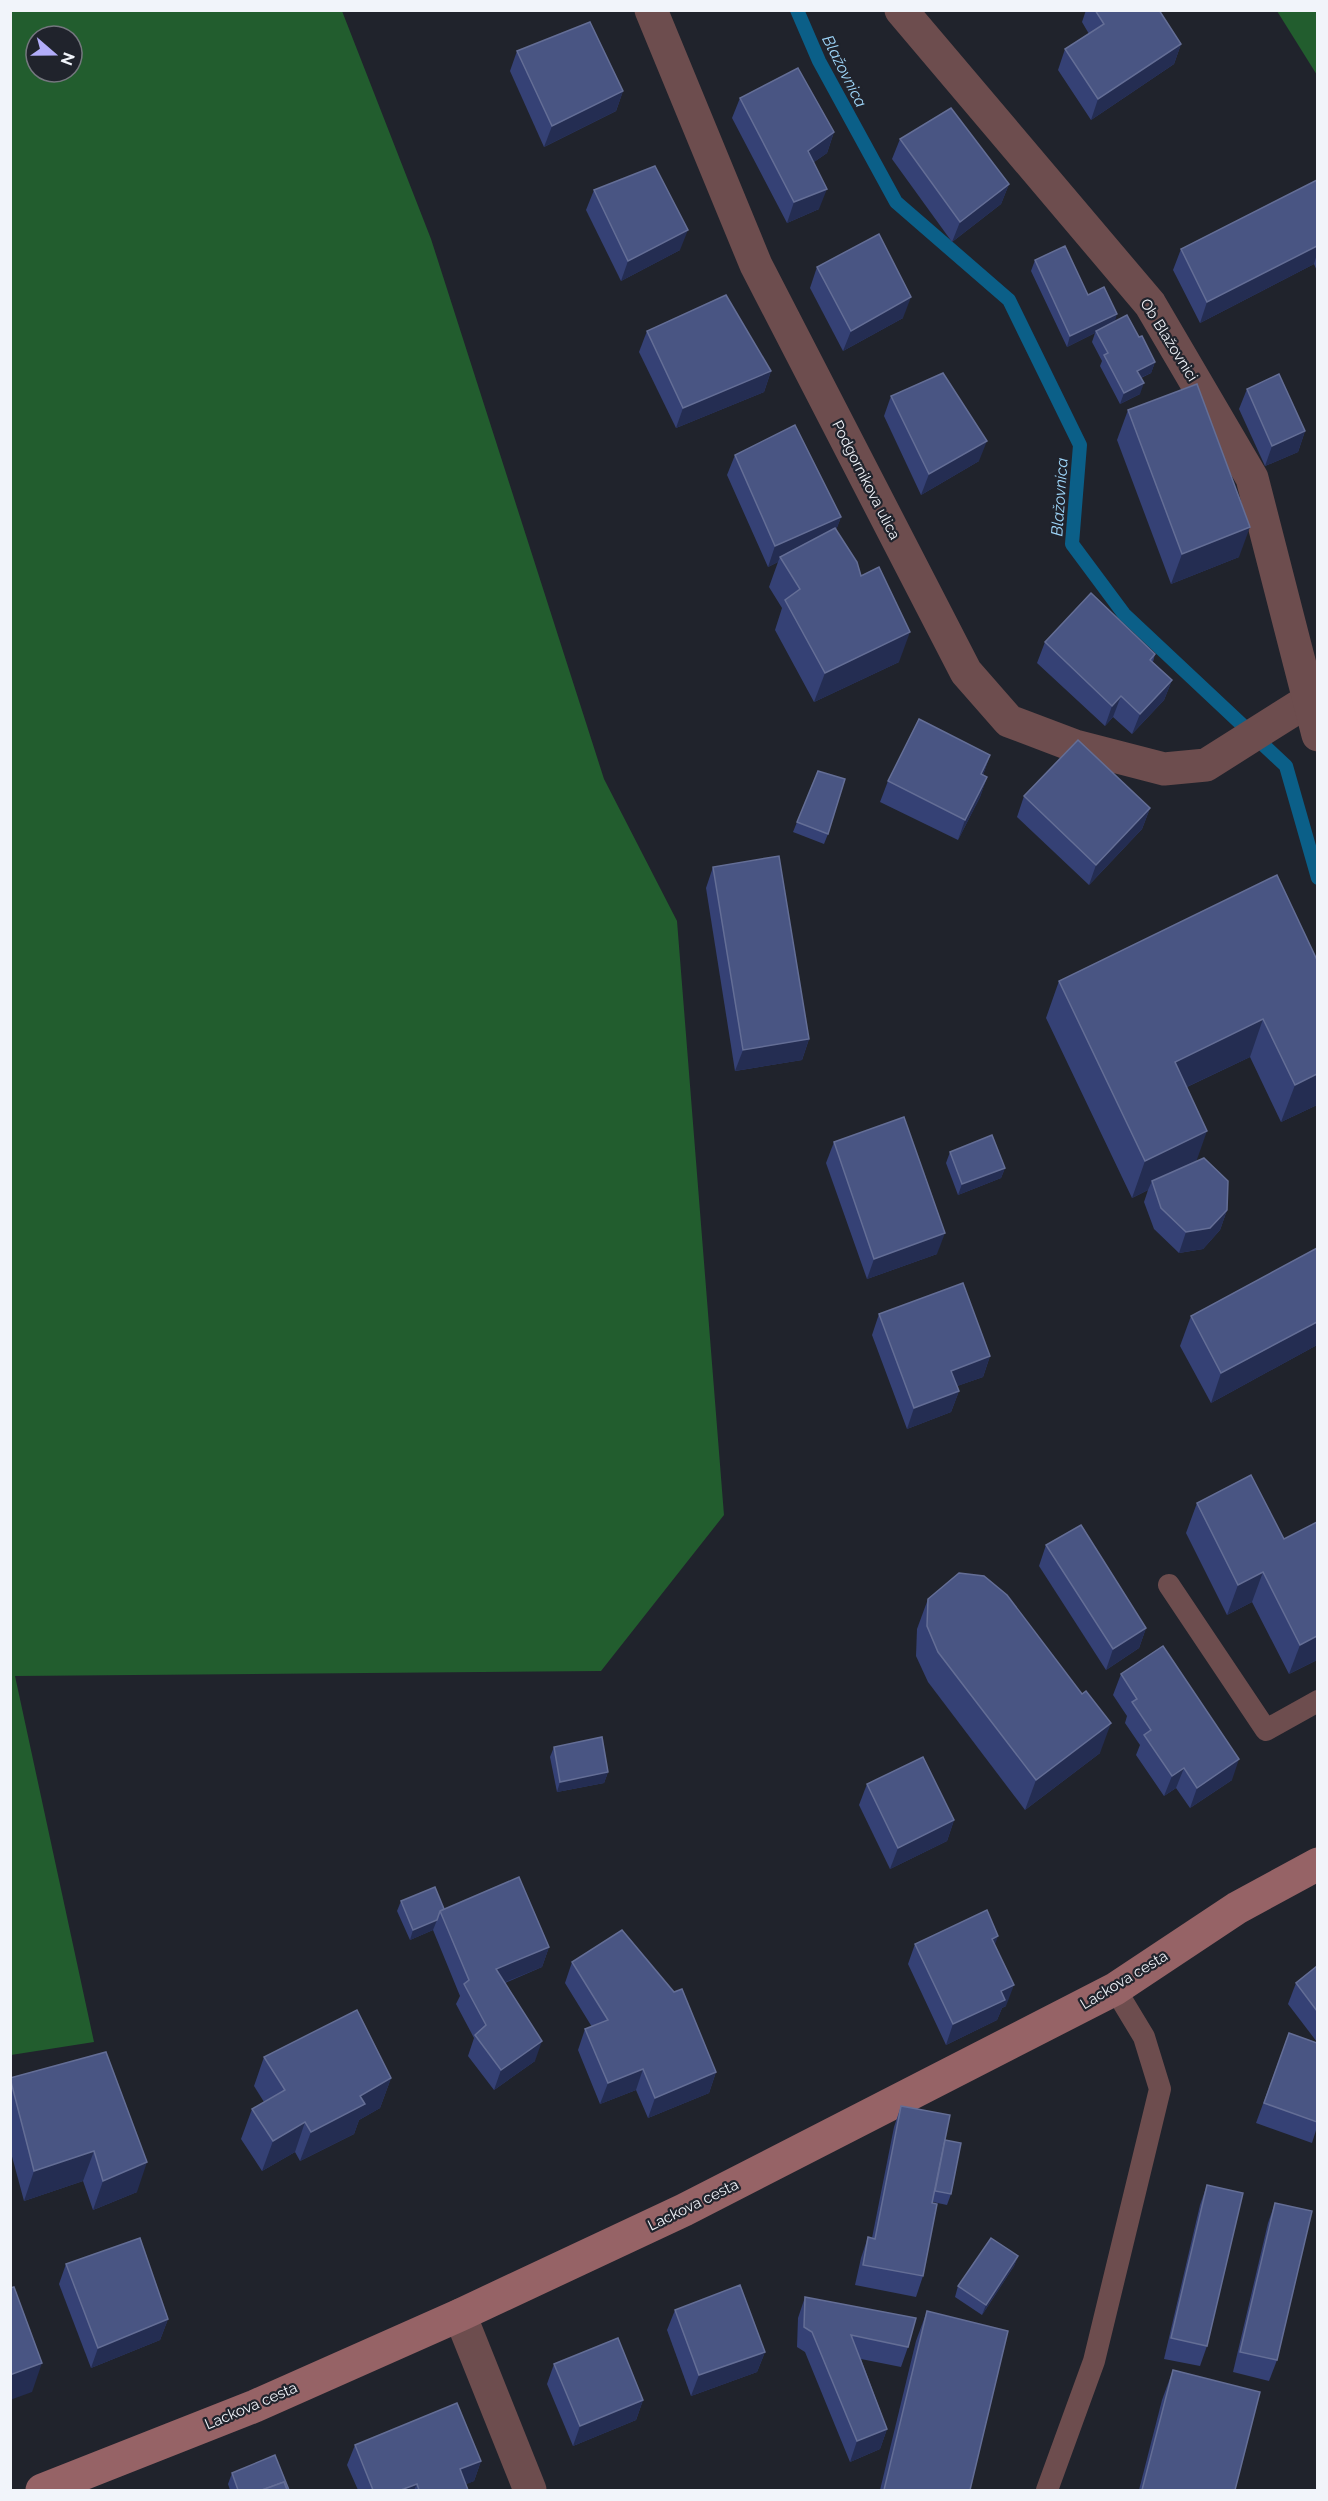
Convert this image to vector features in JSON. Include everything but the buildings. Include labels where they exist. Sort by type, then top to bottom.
[{"type":"street","name":"Podgornikova ulica","points":[[651,10],[756,265],[966,672],[1009,721],[1074,746],[1164,769],[1206,765],[1309,700]]},
{"type":"street","name":"Ob Blažovnici","points":[[901,10],[1150,304],[1252,478],[1317,735]]},
{"type":"street","name":"Lackova cesta","points":[[42,2490],[255,2406],[460,2315],[694,2205],[1115,1989],[1237,1908],[1317,1864]]},
{"type":"street","points":[[460,2315],[530,2490]]},
{"type":"lane","points":[[1170,1585],[1266,1730],[1317,1701]]},
{"type":"lane","points":[[1047,2490],[1095,2361],[1160,2089],[1144,2037],[1115,1989]]},
{"type":"green space","points":[[11,10],[342,11],[431,239],[604,779],[677,921],[724,1515],[601,1671],[15,1676],[94,2042],[11,2055]]},
{"type":"green space","points":[[1277,11],[1317,11],[1317,75]]},
{"type":"waterway","name":"Blažovnica","points":[[797,10],[819,61],[896,202],[1009,300],[1080,445],[1072,544],[1124,614],[1286,766],[1318,878]]}]
